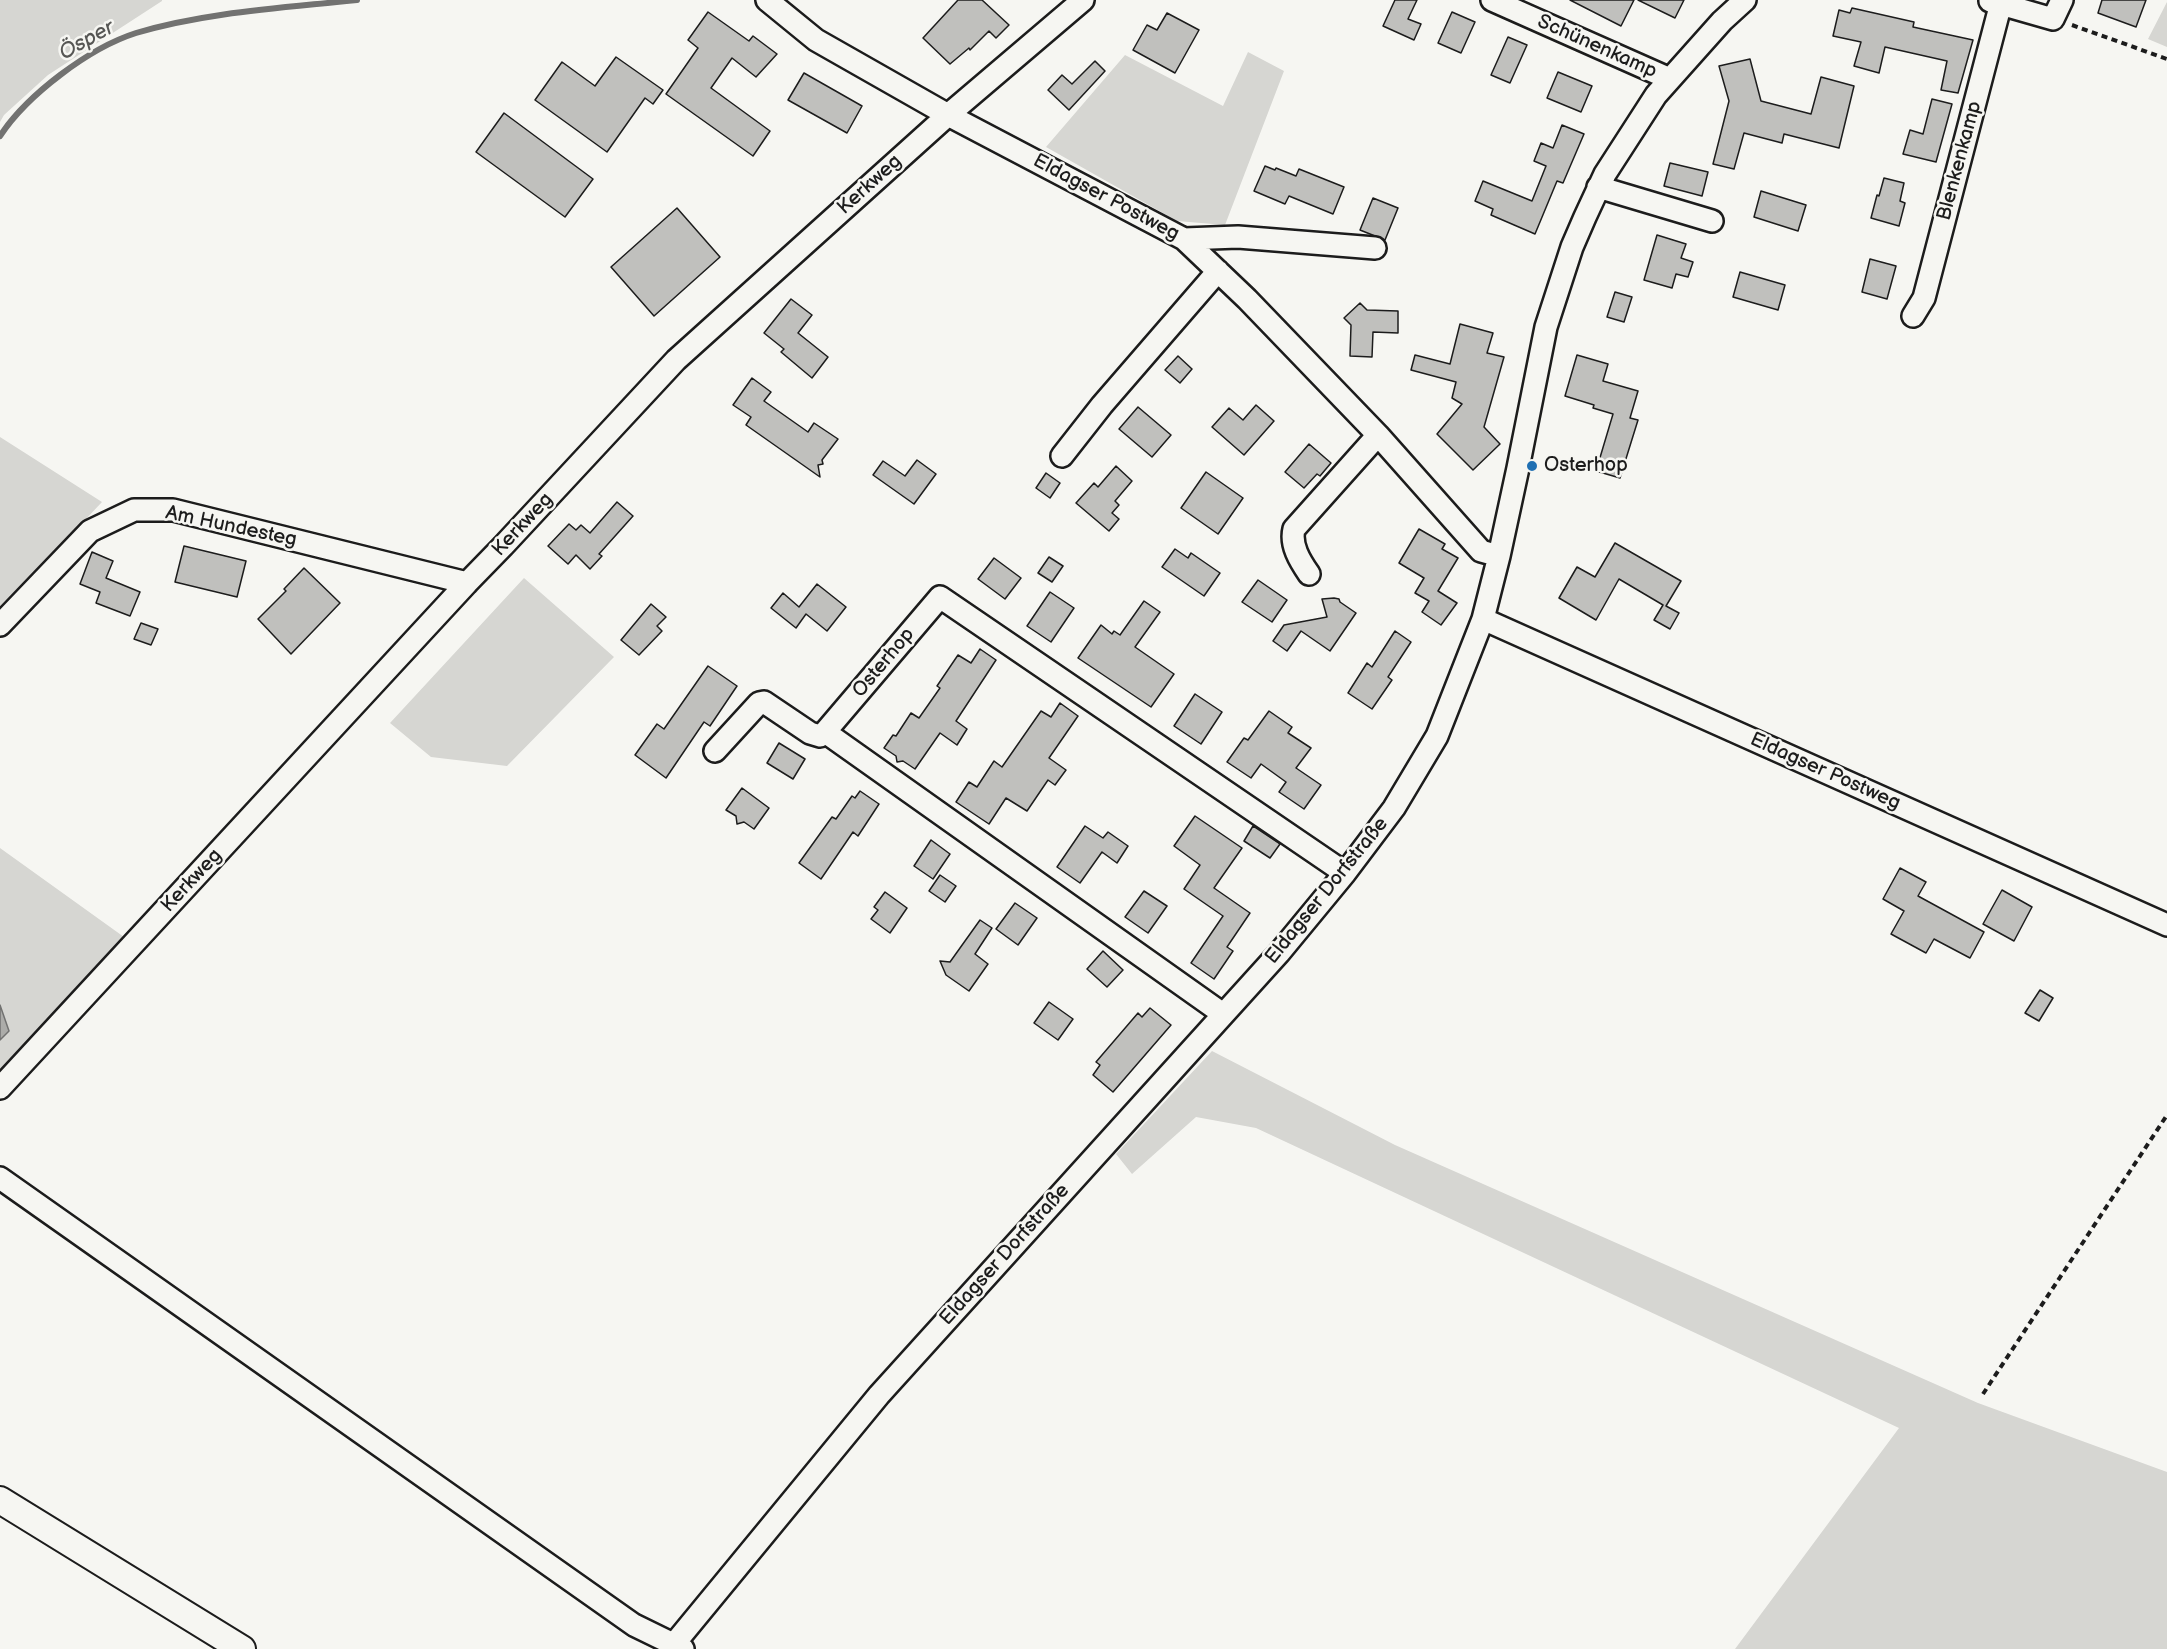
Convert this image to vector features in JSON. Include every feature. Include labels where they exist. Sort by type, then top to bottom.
[{"type":"main road","points":[[0,1500],[242,1649]]},
{"type":"street","name":"Eldagser Postweg","points":[[767,0],[816,40],[948,115],[1184,239],[1378,435],[1481,551],[1499,556]]},
{"type":"street","name":"Kerkweg","points":[[0,1088],[466,583],[511,538],[676,360],[948,115],[1083,0]]},
{"type":"street","name":"Schünenkamp","points":[[1492,0],[1670,79]]},
{"type":"street","name":"Eldagser Dorfstraße","points":[[676,1648],[879,1395],[1279,953],[1345,873],[1394,808],[1437,736],[1483,619],[1499,556],[1546,327],[1572,247],[1598,187],[1618,151],[1656,95],[1715,29],[1745,0]]},
{"type":"street","points":[[1994,2],[2057,9]]},
{"type":"street","name":"Blenkenkamp","points":[[1913,316],[1924,298],[1994,2]]},
{"type":"street","points":[[1598,187],[1712,221]]},
{"type":"street","points":[[1184,239],[1238,237],[1375,248]]},
{"type":"street","points":[[1062,456],[1102,405],[1218,271]]},
{"type":"street","points":[[1309,574],[1301,562],[1292,539],[1294,529],[1378,435]]},
{"type":"street","name":"Am Hundesteg","points":[[0,625],[90,531],[134,510],[173,510],[466,583]]},
{"type":"street","name":"Osterhop","points":[[825,732],[940,597],[1345,873]]},
{"type":"street","name":"Eldagser Postweg","points":[[1483,619],[2167,925]]},
{"type":"street","points":[[715,751],[759,703],[764,702],[810,733],[820,736],[825,732],[1223,1014]]},
{"type":"street","points":[[0,1178],[634,1625],[676,1648]]},
{"type":"path","points":[[2057,9],[2167,59]]},
{"type":"path","points":[[1983,1394],[2167,1115]]},
{"type":"shaded area","points":[[0,0],[162,1],[48,75],[4,115],[0,122]]},
{"type":"shaded area","points":[[2167,2],[2167,47],[2148,39]]},
{"type":"shaded area","points":[[1248,52],[1284,71],[1225,225],[1177,221],[1046,147],[1125,55],[1223,106]]},
{"type":"shaded area","points":[[0,437],[102,502],[0,610]]},
{"type":"shaded area","points":[[524,578],[614,657],[507,766],[431,757],[390,723]]},
{"type":"shaded area","points":[[0,848],[124,937],[0,1072],[0,1040],[9,1030],[0,1005]]},
{"type":"shaded area","points":[[0,1005],[9,1031],[0,1040]]},
{"type":"shaded area","points":[[1212,1051],[1395,1145],[1978,1403],[2167,1472],[2167,1649],[1735,1649],[1899,1428],[1256,1128],[1196,1117],[1132,1174],[1116,1154]]},
{"type":"building","points":[[958,0],[982,0],[1009,25],[996,38],[989,31],[970,50],[969,48],[950,64],[923,38]]},
{"type":"building","points":[[1395,0],[1417,0],[1408,19],[1421,24],[1414,40],[1383,26]]},
{"type":"building","points":[[1570,0],[1634,0],[1621,26]]},
{"type":"building","points":[[1638,0],[1684,0],[1675,18]]},
{"type":"building","points":[[2102,0],[2146,0],[2136,27],[2098,13]]},
{"type":"building","points":[[1852,8],[1914,22],[1913,27],[1973,40],[1958,93],[1941,90],[1947,61],[1885,47],[1879,73],[1854,66],[1861,42],[1833,36],[1839,10],[1850,13]]},
{"type":"building","points":[[708,12],[749,41],[753,36],[777,54],[756,77],[732,58],[711,88],[770,131],[753,156],[666,94],[698,48],[688,40]]},
{"type":"building","points":[[1452,12],[1475,22],[1461,53],[1438,43]]},
{"type":"building","points":[[1167,13],[1199,30],[1175,73],[1133,50],[1147,25],[1157,30]]},
{"type":"building","points":[[1508,37],[1527,45],[1510,83],[1491,75]]},
{"type":"building","points":[[616,57],[663,90],[653,104],[645,98],[607,152],[535,100],[562,62],[595,86]]},
{"type":"building","points":[[1750,59],[1761,101],[1811,114],[1821,77],[1854,86],[1839,148],[1784,134],[1782,143],[1744,133],[1734,169],[1713,164],[1729,101],[1719,66]]},
{"type":"building","points":[[1095,61],[1105,71],[1069,110],[1048,90],[1062,75],[1072,84]]},
{"type":"building","points":[[1558,72],[1592,86],[1581,112],[1547,98]]},
{"type":"building","points":[[804,73],[862,106],[847,133],[788,100]]},
{"type":"building","points":[[1932,99],[1952,104],[1936,162],[1903,154],[1910,130],[1923,134]]},
{"type":"building","points":[[504,113],[593,179],[565,217],[476,152]]},
{"type":"building","points":[[1562,125],[1584,134],[1563,183],[1557,181],[1535,234],[1491,215],[1493,209],[1475,201],[1483,181],[1532,201],[1546,166],[1534,161],[1541,143],[1553,148]]},
{"type":"building","points":[[1670,163],[1708,172],[1702,196],[1664,186]]},
{"type":"building","points":[[1265,166],[1296,176],[1299,169],[1344,187],[1333,214],[1289,196],[1285,204],[1254,191]]},
{"type":"building","points":[[1884,178],[1904,183],[1900,201],[1905,203],[1899,226],[1871,218]]},
{"type":"building","points":[[1761,191],[1806,205],[1798,231],[1754,217]]},
{"type":"building","points":[[1373,198],[1398,208],[1385,240],[1360,230]]},
{"type":"building","points":[[677,208],[720,257],[654,316],[611,267]]},
{"type":"building","points":[[1657,235],[1686,244],[1681,258],[1693,262],[1688,277],[1676,274],[1672,288],[1644,280]]},
{"type":"building","points":[[1870,259],[1896,266],[1887,299],[1862,292]]},
{"type":"building","points":[[1740,272],[1785,285],[1778,310],[1733,297]]},
{"type":"building","points":[[1615,292],[1632,297],[1624,322],[1607,317]]},
{"type":"building","points":[[791,299],[812,315],[798,333],[828,357],[812,378],[781,352],[784,349],[764,333]]},
{"type":"building","points":[[1360,303],[1367,310],[1398,311],[1398,333],[1373,332],[1372,357],[1350,356],[1351,325],[1344,318]]},
{"type":"building","points":[[1460,324],[1493,333],[1487,353],[1504,357],[1484,427],[1500,444],[1473,470],[1437,434],[1462,404],[1452,398],[1456,382],[1411,370],[1415,355],[1450,364]]},
{"type":"building","points":[[1577,355],[1608,364],[1603,381],[1638,391],[1630,418],[1638,420],[1620,478],[1596,471],[1613,414],[1565,396]]},
{"type":"building","points":[[1178,356],[1192,369],[1180,383],[1165,370]]},
{"type":"building","points":[[752,378],[771,392],[764,401],[808,432],[814,423],[838,439],[822,460],[823,464],[818,465],[820,477],[746,425],[751,417],[733,405]]},
{"type":"building","points":[[1256,405],[1274,421],[1244,455],[1212,427],[1229,408],[1243,420]]},
{"type":"building","points":[[1138,407],[1171,435],[1152,457],[1119,429]]},
{"type":"building","points":[[1309,444],[1331,463],[1320,476],[1317,474],[1304,488],[1285,472]]},
{"type":"building","points":[[917,460],[936,474],[914,504],[873,475],[883,461],[905,476]]},
{"type":"building","points":[[1116,466],[1132,481],[1115,501],[1119,505],[1112,513],[1119,519],[1109,531],[1076,503],[1094,483],[1098,487]]},
{"type":"building","points":[[1206,472],[1243,498],[1218,534],[1181,508]]},
{"type":"building","points":[[1046,473],[1060,483],[1050,498],[1036,488]]},
{"type":"building","points":[[617,502],[633,516],[599,554],[602,556],[590,569],[576,555],[568,564],[548,546],[569,524],[576,530],[581,525],[590,533]]},
{"type":"building","points":[[1419,529],[1445,544],[1442,549],[1458,558],[1438,591],[1457,603],[1441,625],[1422,612],[1429,601],[1415,593],[1424,578],[1399,563]]},
{"type":"building","points":[[1615,543],[1681,581],[1666,606],[1679,613],[1670,629],[1654,620],[1663,605],[1619,579],[1596,620],[1559,598],[1577,567],[1595,577]]},
{"type":"building","points":[[184,546],[246,561],[237,597],[175,582]]},
{"type":"building","points":[[1175,549],[1188,558],[1191,553],[1220,573],[1204,596],[1162,567]]},
{"type":"building","points":[[92,552],[113,561],[106,578],[140,592],[130,616],[96,603],[100,592],[80,584]]},
{"type":"building","points":[[1049,557],[1063,566],[1052,582],[1038,573]]},
{"type":"building","points":[[994,558],[1021,578],[1005,599],[978,579]]},
{"type":"building","points":[[304,568],[340,603],[291,654],[258,619],[286,591],[284,589]]},
{"type":"building","points":[[1258,580],[1287,600],[1272,622],[1242,602]]},
{"type":"building","points":[[817,584],[846,607],[827,631],[806,614],[796,628],[771,608],[783,593],[799,607]]},
{"type":"building","points":[[1050,592],[1074,608],[1051,642],[1027,626]]},
{"type":"building","points":[[1322,599],[1339,599],[1356,613],[1330,651],[1301,631],[1287,651],[1273,641],[1284,625],[1327,617]]},
{"type":"building","points":[[1144,601],[1160,612],[1135,647],[1174,674],[1151,707],[1078,658],[1101,625],[1112,634],[1114,631],[1120,635]]},
{"type":"building","points":[[651,604],[666,617],[657,626],[662,631],[639,655],[621,640]]},
{"type":"building","points":[[141,623],[158,629],[151,645],[134,639]]},
{"type":"building","points":[[1395,631],[1411,642],[1388,677],[1392,680],[1372,709],[1348,693],[1367,663],[1372,667]]},
{"type":"building","points":[[980,649],[996,660],[956,721],[967,729],[957,745],[940,733],[915,769],[903,761],[897,762],[896,756],[884,748],[893,735],[896,736],[911,713],[919,718],[940,688],[937,686],[958,655],[971,663]]},
{"type":"building","points":[[708,666],[737,686],[710,726],[704,722],[666,778],[635,755],[657,724],[664,729]]},
{"type":"building","points":[[1195,694],[1222,712],[1201,744],[1174,726]]},
{"type":"building","points":[[1060,703],[1078,716],[1049,758],[1066,770],[1055,785],[1048,780],[1027,811],[1006,798],[989,824],[956,802],[969,782],[977,787],[994,761],[1002,767],[1041,711],[1051,717]]},
{"type":"building","points":[[1269,711],[1292,727],[1288,733],[1311,748],[1296,768],[1321,785],[1304,809],[1279,792],[1286,782],[1261,764],[1251,778],[1227,762],[1244,738],[1248,740]]},
{"type":"building","points":[[779,743],[805,759],[793,779],[767,763]]},
{"type":"building","points":[[742,788],[769,808],[754,829],[744,822],[737,824],[736,816],[726,810]]},
{"type":"building","points":[[860,791],[879,804],[858,836],[853,832],[821,879],[799,863],[832,817],[836,819],[852,796],[855,798]]},
{"type":"building","points":[[1195,816],[1242,848],[1214,888],[1250,913],[1227,947],[1233,951],[1214,979],[1191,963],[1223,916],[1184,889],[1200,865],[1174,846]]},
{"type":"building","points":[[1085,826],[1103,838],[1108,832],[1128,846],[1117,863],[1102,852],[1080,883],[1057,867]]},
{"type":"building","points":[[1253,826],[1280,844],[1270,858],[1244,841]]},
{"type":"building","points":[[931,840],[950,854],[933,879],[914,866]]},
{"type":"building","points":[[1900,868],[1926,882],[1918,896],[1984,932],[1970,958],[1934,939],[1926,953],[1891,934],[1904,911],[1883,899]]},
{"type":"building","points":[[940,875],[956,886],[945,902],[929,891]]},
{"type":"building","points":[[2002,890],[2032,907],[2014,941],[1983,924]]},
{"type":"building","points":[[1144,891],[1167,906],[1148,933],[1125,917]]},
{"type":"building","points":[[885,892],[907,908],[890,933],[871,919],[878,910],[874,907]]},
{"type":"building","points":[[1015,903],[1037,918],[1018,945],[996,929]]},
{"type":"building","points":[[980,920],[992,928],[975,954],[988,964],[969,991],[946,975],[940,961],[950,962]]},
{"type":"building","points":[[1103,951],[1123,970],[1107,987],[1087,969]]},
{"type":"building","points":[[2040,990],[2053,998],[2039,1021],[2025,1013]]},
{"type":"building","points":[[1049,1002],[1073,1019],[1058,1040],[1034,1023]]},
{"type":"building","points":[[1150,1008],[1171,1025],[1113,1092],[1093,1075],[1100,1065],[1096,1062],[1138,1013],[1142,1017]]},
{"type":"waterway","name":"Ösper","points":[[0,136],[26,105],[60,75],[79,61],[136,33],[218,15],[357,0]]},
{"type":"place","name":"Osterhop","points":[[1532,466]]}]
